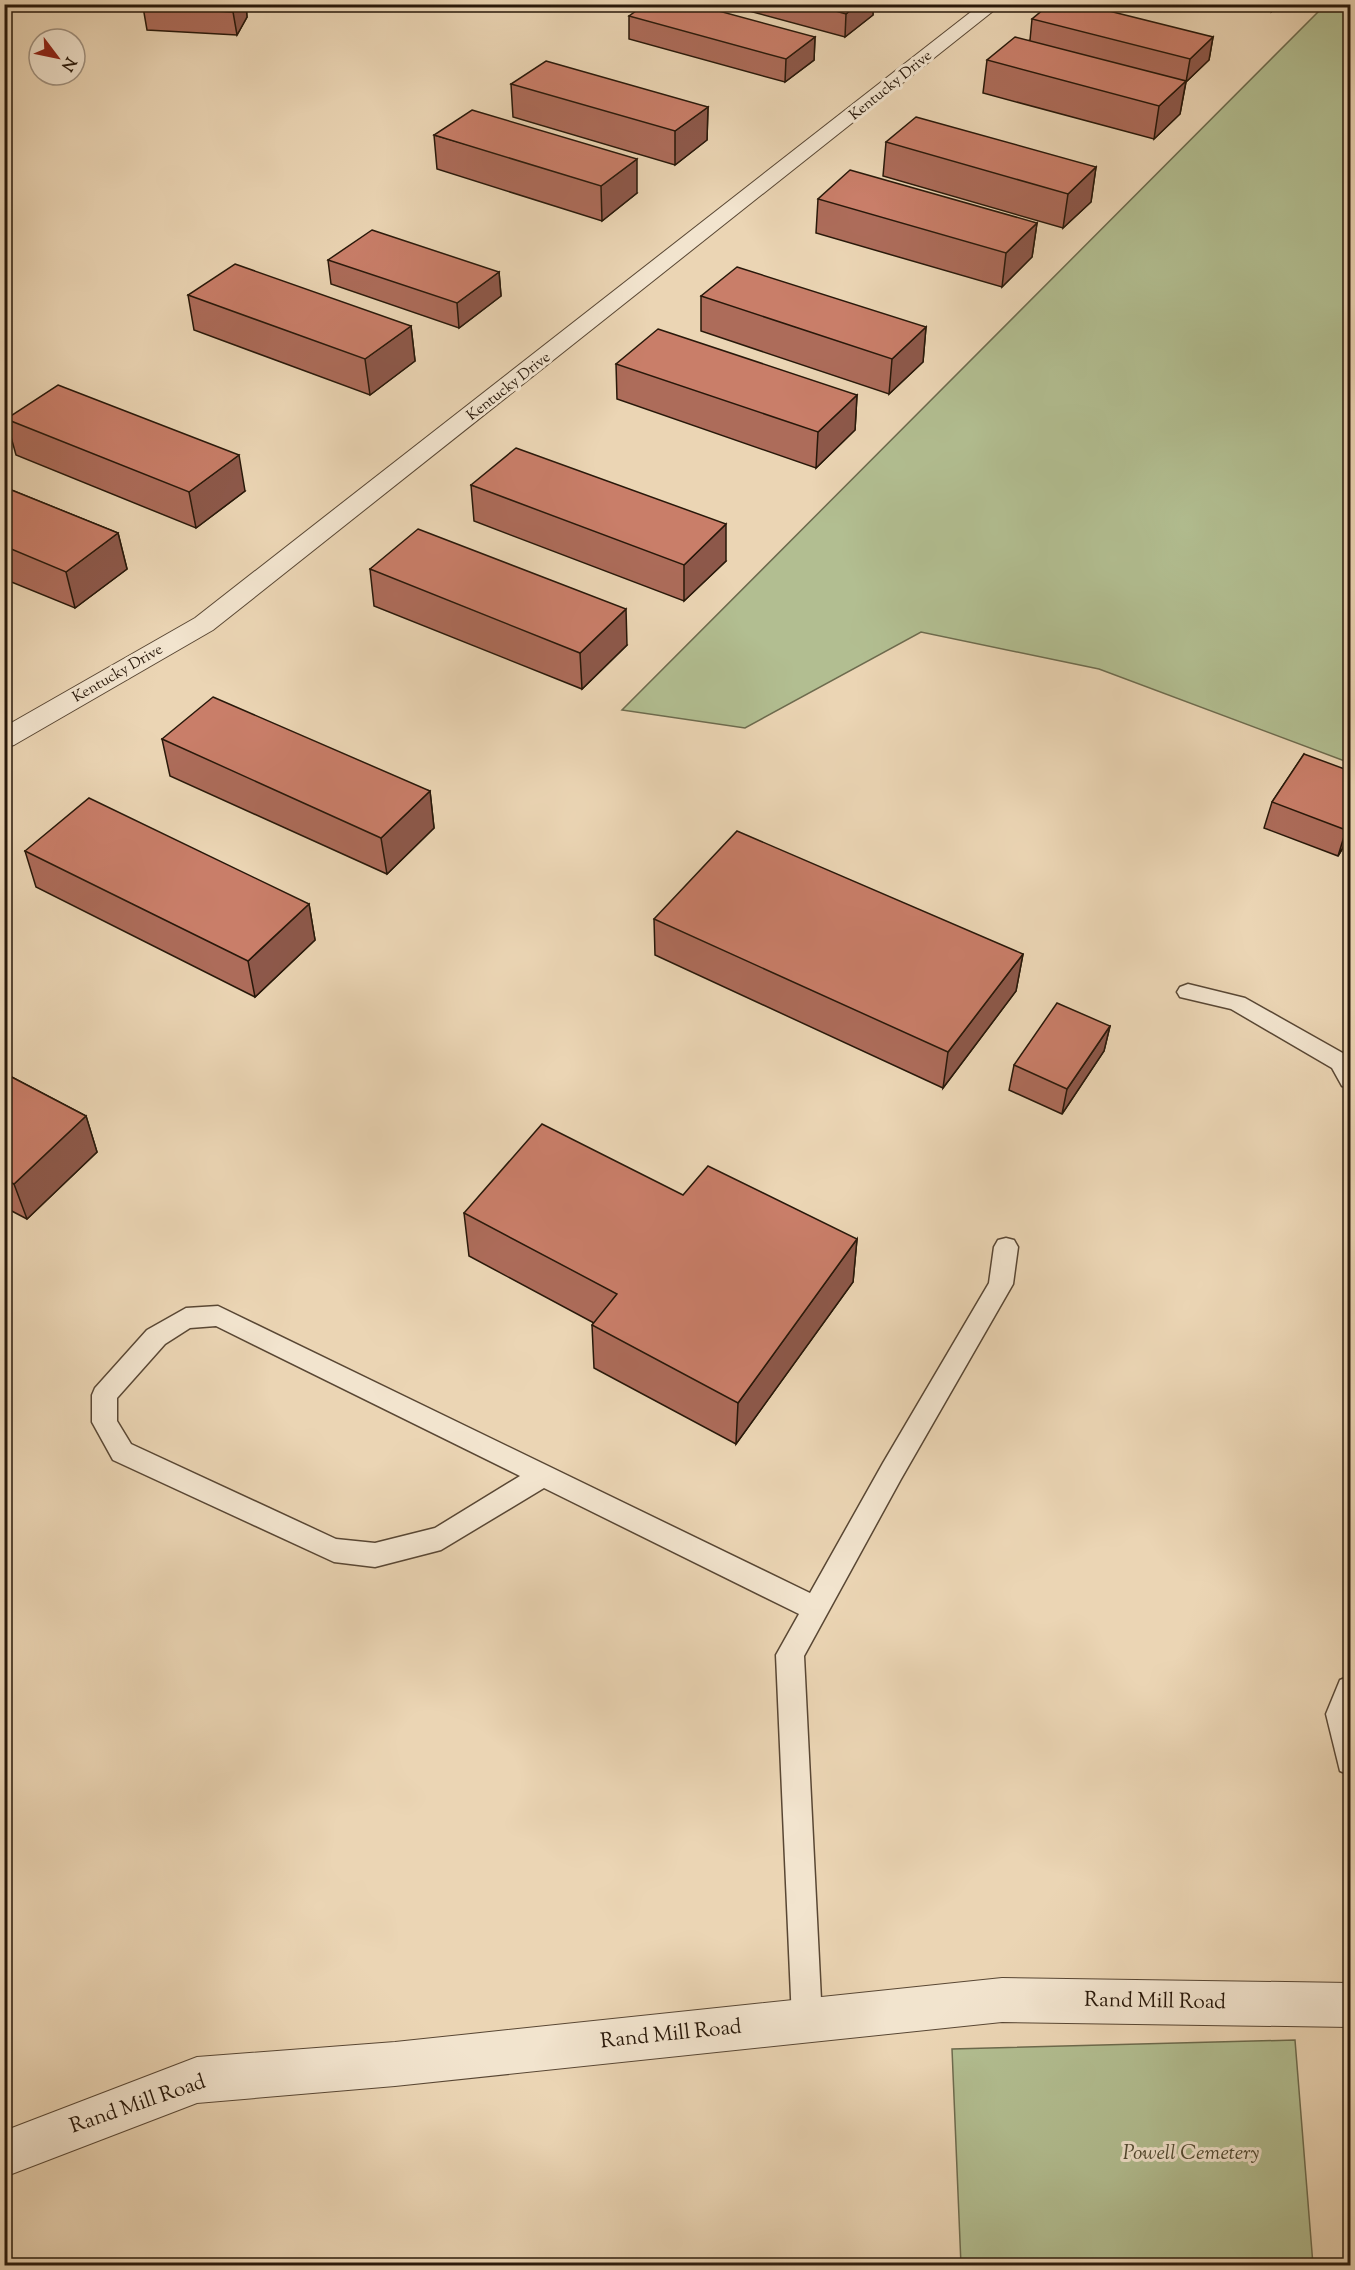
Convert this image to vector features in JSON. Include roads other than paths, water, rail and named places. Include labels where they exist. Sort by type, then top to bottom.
[{"type":"street","name":"Kentucky Drive","points":[[4,739],[204,624],[993,4]]},
{"type":"street","name":"Rand Mill Road","points":[[4,2154],[197,2080],[395,2064],[1002,2000],[1350,2006]]},
{"type":"lane","points":[[1188,992],[1237,1003],[1340,1062],[1350,1080]]},
{"type":"lane","points":[[807,2020],[790,1655],[892,1471],[1001,1284],[1006,1247]]},
{"type":"lane","points":[[544,1475],[441,1538],[375,1555],[334,1550],[122,1452],[105,1422],[104,1395],[156,1338],[186,1318],[218,1316],[544,1475],[816,1609]]},
{"type":"lane","points":[[1350,1689],[1340,1714],[1350,1762]]},
{"type":"park label","name":"Powell Cemetery","points":[[1191,2154]]}]
